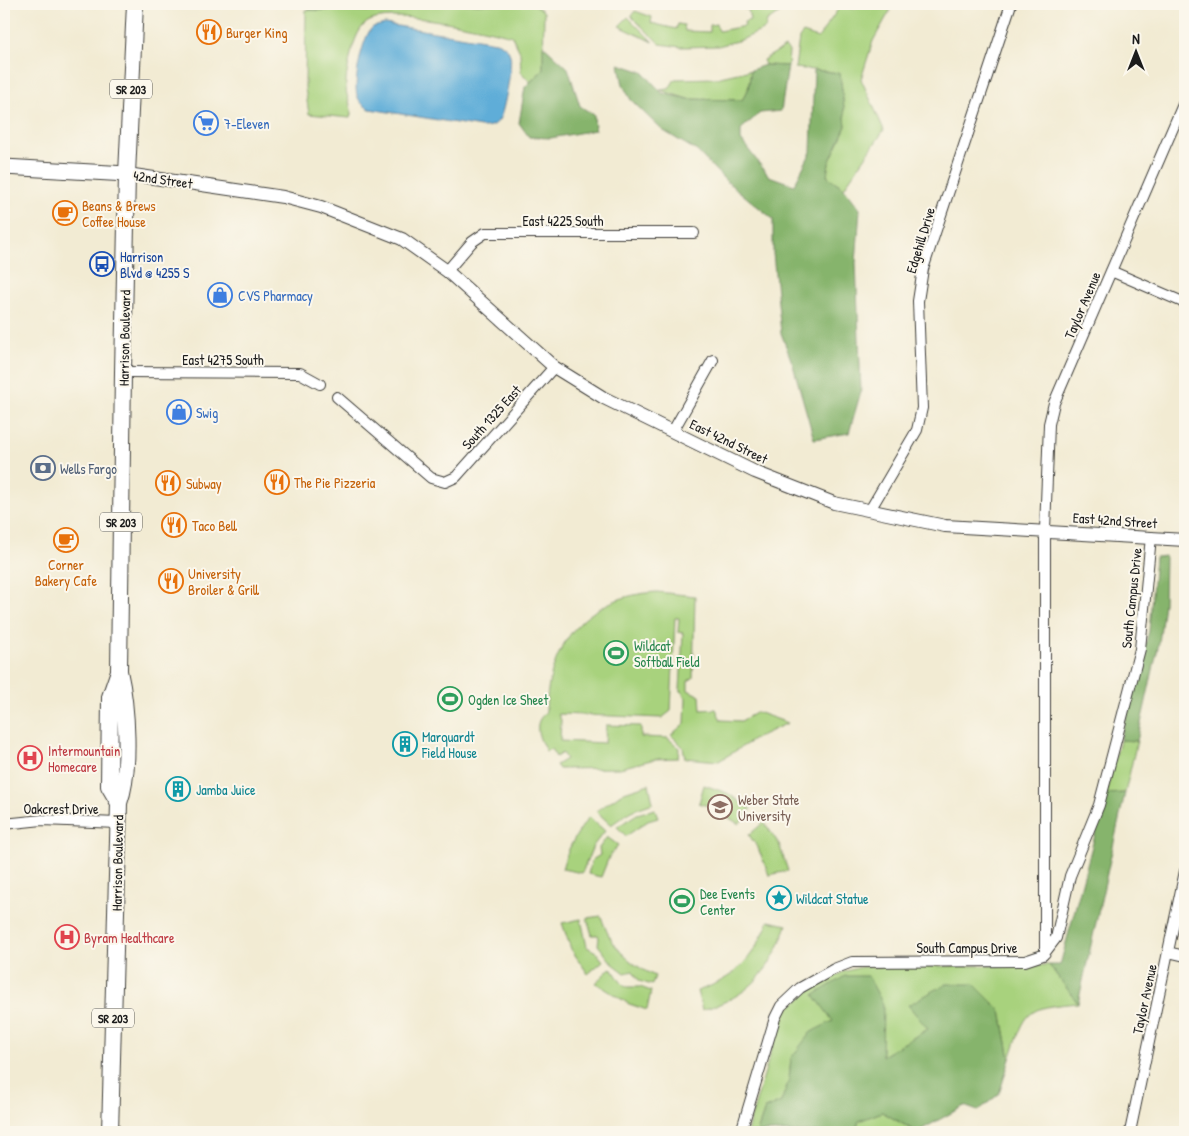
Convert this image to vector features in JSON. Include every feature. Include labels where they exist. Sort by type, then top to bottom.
[{"type":"main road","name":"Harrison Boulevard","points":[[110,1132],[119,803],[109,786],[110,697],[119,672],[127,174],[135,4]]},
{"type":"main road","name":"42nd Street","points":[[4,166],[127,174]]},
{"type":"street","name":"Edgehill Drive","points":[[870,510],[917,430],[922,408],[918,301],[923,269],[1011,4]]},
{"type":"street","name":"Taylor Avenue","points":[[1045,953],[1045,530],[1049,424],[1054,404],[1185,100]]},
{"type":"street","name":"42nd Street","points":[[127,174],[259,192],[321,207]]},
{"type":"street","name":"East 42nd Street","points":[[321,207],[402,239],[447,271],[554,367],[604,398],[755,472],[834,503],[945,526],[1045,530],[1185,540]]},
{"type":"street","name":"East 4225 South","points":[[447,271],[472,242],[485,233],[694,233]]},
{"type":"street","points":[[1111,271],[1185,303]]},
{"type":"street","points":[[673,431],[713,360]]},
{"type":"street","name":"South 1325 East","points":[[337,397],[431,478],[445,482],[456,477],[554,367]]},
{"type":"street","name":"East 4275 South","points":[[123,372],[300,373],[320,384]]},
{"type":"street","name":"South Campus Drive","points":[[741,1132],[775,1018],[787,999],[800,988],[834,969],[857,962],[1025,961],[1045,953],[1053,944],[1059,929],[1070,876],[1099,805],[1136,664],[1143,626],[1151,538]]},
{"type":"street","name":"Oakcrest Drive","points":[[4,824],[42,820],[118,823]]},
{"type":"street","name":"Taylor Avenue","points":[[1130,1132],[1185,872]]},
{"type":"street","points":[[1168,952],[1185,956]]},
{"type":"green space","points":[[321,4],[385,4],[385,11],[308,10]]},
{"type":"green space","points":[[385,4],[534,4],[544,12],[543,70],[530,82],[521,72],[520,52],[512,36],[441,21],[385,17],[367,22],[360,29],[354,44],[347,71],[346,84],[346,92],[351,110],[350,118],[309,114],[305,88],[306,10],[384,11]]},
{"type":"green space","points":[[744,4],[768,4],[780,8],[782,12],[767,21],[765,29],[741,40],[718,46],[681,47],[660,44],[631,16],[635,11],[652,17],[651,23],[676,29],[678,24],[684,25],[685,31],[710,32],[710,25],[716,24],[719,31],[745,26],[744,22],[750,20],[748,9],[744,9]]},
{"type":"green space","points":[[860,4],[903,4],[891,9],[873,41],[861,79],[884,130],[844,188],[827,176],[829,163],[846,126],[840,73],[795,68],[799,38],[803,33],[818,38],[841,5],[855,9]]},
{"type":"green space","points":[[628,17],[653,42],[619,26]]},
{"type":"green space","points":[[543,45],[568,68],[580,106],[594,115],[595,130],[551,138],[529,137],[519,123],[525,87],[543,70]]},
{"type":"green space","points":[[785,47],[789,51],[788,66],[765,65],[763,60]]},
{"type":"green space","points":[[619,64],[643,72],[662,93],[688,99],[742,100],[748,90],[751,70],[765,65],[788,66],[781,111],[760,113],[741,129],[741,140],[769,176],[794,185],[811,152],[814,70],[840,73],[846,126],[829,163],[827,176],[844,188],[860,209],[856,263],[861,391],[849,433],[814,439],[793,365],[781,333],[773,253],[773,219],[725,180],[697,151],[662,130],[631,100],[623,85]]},
{"type":"green space","points":[[751,70],[748,90],[742,100],[688,99],[660,90],[669,89],[675,79],[716,78]]},
{"type":"green space","points":[[1165,556],[1164,603],[1159,643],[1137,741],[1120,740],[1149,631],[1155,557]]},
{"type":"green space","points":[[657,592],[695,596],[693,678],[688,681],[688,690],[700,696],[701,710],[716,709],[721,720],[741,721],[757,712],[788,723],[758,737],[719,761],[685,758],[683,747],[671,735],[685,723],[686,698],[680,690],[683,633],[678,632],[679,618],[675,618],[671,711],[662,718],[558,714],[561,720],[560,741],[605,743],[606,725],[641,726],[641,737],[668,738],[679,748],[678,758],[655,759],[620,768],[559,769],[556,765],[566,759],[562,753],[556,757],[551,749],[546,751],[539,735],[538,723],[546,712],[549,686],[555,663],[564,644],[576,627],[592,613],[632,595]]},
{"type":"green space","points":[[1120,740],[1137,741],[1125,793],[1106,794]]},
{"type":"green space","points":[[649,784],[653,803],[631,811],[611,825],[596,811],[624,792]]},
{"type":"green space","points":[[704,785],[727,793],[751,809],[739,824],[711,807],[699,803]]},
{"type":"green space","points":[[1125,793],[1078,1003],[1049,965],[1060,965],[1106,794]]},
{"type":"green space","points":[[655,809],[658,818],[648,821],[626,836],[617,827],[637,814]]},
{"type":"green space","points":[[589,817],[605,831],[593,846],[582,873],[562,869],[573,842]]},
{"type":"green space","points":[[764,822],[779,844],[788,871],[769,875],[758,848],[749,835]]},
{"type":"green space","points":[[607,837],[618,845],[609,857],[601,877],[588,874],[592,860],[600,855],[599,848]]},
{"type":"green space","points":[[601,916],[609,936],[621,952],[636,965],[655,976],[652,985],[639,981],[633,971],[625,973],[612,963],[598,945],[598,935],[592,935],[587,918]]},
{"type":"green space","points":[[581,919],[587,947],[596,952],[603,961],[588,974],[571,949],[562,923]]},
{"type":"green space","points":[[769,921],[787,925],[774,956],[766,968],[746,989],[734,997],[702,1010],[697,991],[723,980],[742,965],[757,946]]},
{"type":"green space","points":[[1049,965],[1078,1003],[1047,1007],[1030,1014],[1020,1030],[1010,1059],[1001,1011],[928,1029],[882,1056],[834,1021],[791,1058],[789,1080],[781,1102],[765,1109],[757,1132],[747,1132],[778,1028],[786,1010],[812,989],[843,972],[861,967]]},
{"type":"green space","points":[[610,968],[627,987],[640,987],[651,991],[647,1010],[629,1004],[596,983]]},
{"type":"green space","points":[[845,976],[868,976],[883,1004],[882,1056],[928,1029],[908,1005],[946,984],[974,984],[1001,1011],[1010,1059],[999,1094],[978,1111],[964,1106],[917,1132],[882,1112],[859,1121],[855,1132],[757,1132],[765,1109],[781,1102],[789,1080],[791,1058],[811,1032],[833,1021],[814,995]]},
{"type":"green space","points":[[882,1112],[917,1132],[855,1132],[859,1121]]},
{"type":"water","points":[[385,24],[496,42],[505,47],[511,60],[503,108],[499,120],[491,126],[481,127],[370,109],[360,102],[356,89],[356,80],[362,48],[369,31],[373,27]]},
{"type":"place","name":"Burger King","points":[[209,32]]},
{"type":"place","name":"7-Eleven","points":[[206,123]]},
{"type":"place","name":"Beans & Brews Coffee House","points":[[65,213]]},
{"type":"place","name":"Harrison Blvd @ 4255 S","points":[[102,264]]},
{"type":"place","name":"CVS Pharmacy","points":[[220,295]]},
{"type":"place","name":"Swig","points":[[179,412]]},
{"type":"place","name":"Wells Fargo","points":[[43,468]]},
{"type":"place","name":"The Pie Pizzeria","points":[[277,482]]},
{"type":"place","name":"Subway","points":[[168,483]]},
{"type":"place","name":"Taco Bell","points":[[174,525]]},
{"type":"place","name":"Corner Bakery Cafe","points":[[66,540]]},
{"type":"place","name":"University Broiler & Grill","points":[[171,581]]},
{"type":"place","name":"Wildcat Softball Field","points":[[616,653]]},
{"type":"place","name":"Ogden Ice Sheet","points":[[450,699]]},
{"type":"place","name":"Marquardt Field House","points":[[405,744]]},
{"type":"place","name":"Intermountain Homecare","points":[[30,758]]},
{"type":"place","name":"Jamba Juice","points":[[178,789]]},
{"type":"place","name":"Weber State University","points":[[720,807]]},
{"type":"place","name":"Wildcat Statue","points":[[779,898]]},
{"type":"place","name":"Dee Events Center","points":[[682,901]]},
{"type":"place","name":"Byram Healthcare","points":[[67,937]]}]
